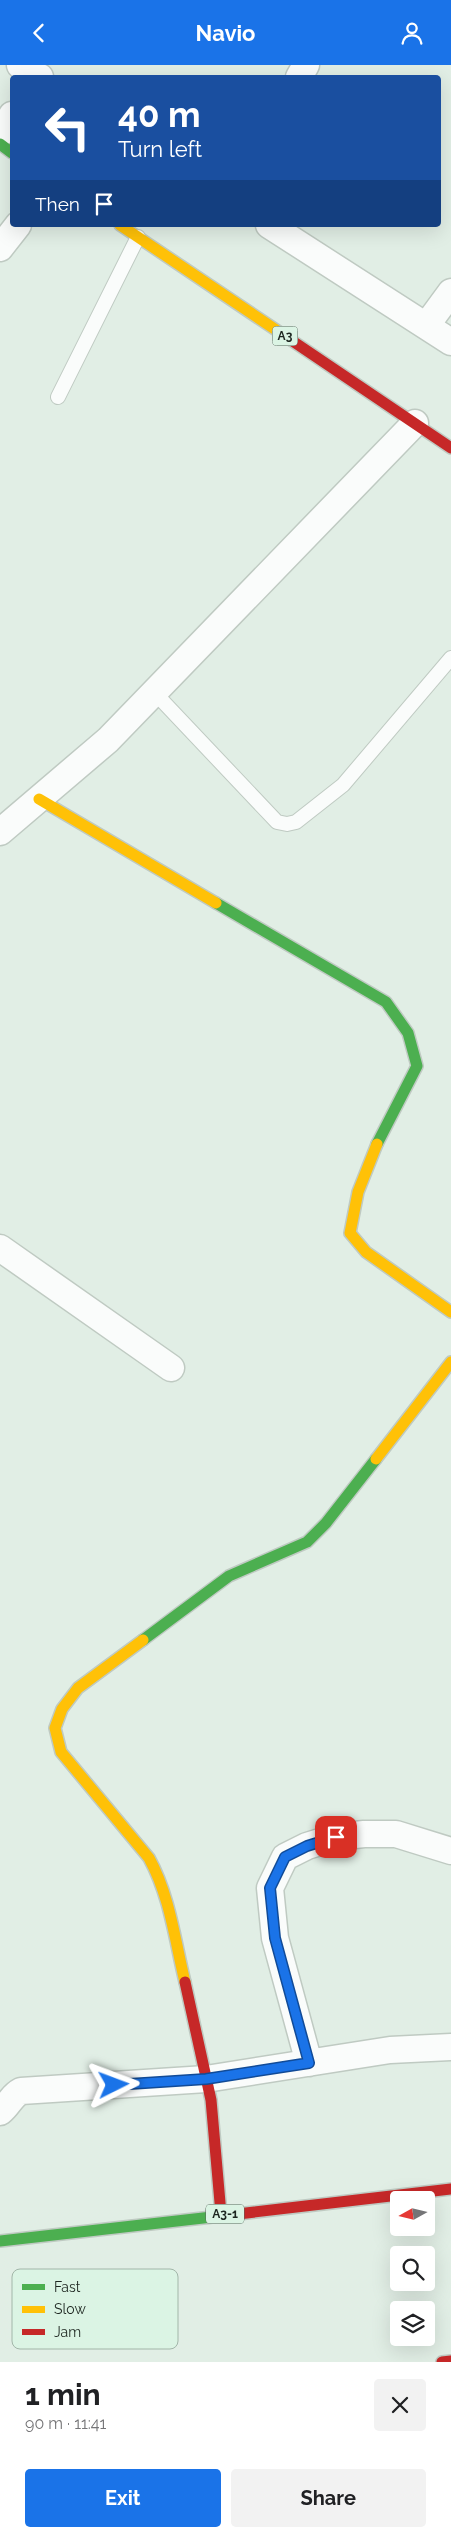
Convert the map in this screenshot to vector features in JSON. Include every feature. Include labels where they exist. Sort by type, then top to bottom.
[{"type":"main road","name":"A3","points":[[123,227],[451,448]]},
{"type":"main road","points":[[39,799],[386,1002],[408,1033],[417,1066],[358,1187],[350,1212],[350,1233],[366,1252],[451,1312]]},
{"type":"main road","points":[[220,2214],[217,2164],[206,2079],[165,1894],[158,1874],[149,1859],[61,1752],[55,1728],[62,1709],[78,1688],[229,1576],[307,1542],[326,1523],[451,1362]]},
{"type":"main road","name":"A3-1","points":[[0,2241],[220,2214],[451,2189]]},
{"type":"main road","points":[[442,2362],[451,2361]]},
{"type":"street","points":[[20,65],[36,75]]},
{"type":"street","points":[[0,134],[10,118]]},
{"type":"street","points":[[0,248],[16,227]]},
{"type":"street","points":[[272,227],[451,342]]},
{"type":"street","points":[[426,326],[451,292]]},
{"type":"street","points":[[0,832],[108,740],[415,423]]},
{"type":"street","points":[[0,1248],[171,1368]]},
{"type":"street","points":[[309,2063],[275,1938],[270,1888],[285,1857],[307,1846],[336,1837],[364,1834],[396,1834],[451,1851]]},
{"type":"street","points":[[0,2112],[6,2107],[13,2095],[21,2091],[206,2079],[390,2050],[451,2047]]},
{"type":"lane","points":[[58,397],[138,237]]},
{"type":"lane","points":[[154,692],[277,822],[296,823],[343,785],[451,658]]},
{"type":"traffic: fast","points":[[0,144],[10,152]]},
{"type":"traffic: fast","points":[[216,903],[386,1002],[408,1033],[417,1066],[377,1144]]},
{"type":"traffic: fast","points":[[143,1640],[229,1576],[307,1542],[326,1523],[376,1459]]},
{"type":"traffic: fast","points":[[0,2241],[212,2217]]},
{"type":"traffic: slow","points":[[123,227],[291,340]]},
{"type":"traffic: slow","points":[[39,799],[216,903]]},
{"type":"traffic: slow","points":[[377,1144],[358,1192],[350,1233],[366,1252],[451,1312]]},
{"type":"traffic: slow","points":[[376,1459],[451,1362]]},
{"type":"traffic: slow","points":[[143,1640],[78,1688],[62,1709],[55,1728],[61,1752],[149,1858],[167,1903],[185,1982]]},
{"type":"traffic: jam","points":[[291,340],[451,448]]},
{"type":"traffic: jam","points":[[185,1982],[211,2100],[221,2214]]},
{"type":"traffic: jam","points":[[212,2217],[451,2189]]},
{"type":"traffic: jam","points":[[442,2362],[451,2361]]},
{"type":"route","points":[[114,2085],[206,2079],[309,2063],[275,1938],[270,1888],[285,1857],[307,1846],[336,1837]]}]
